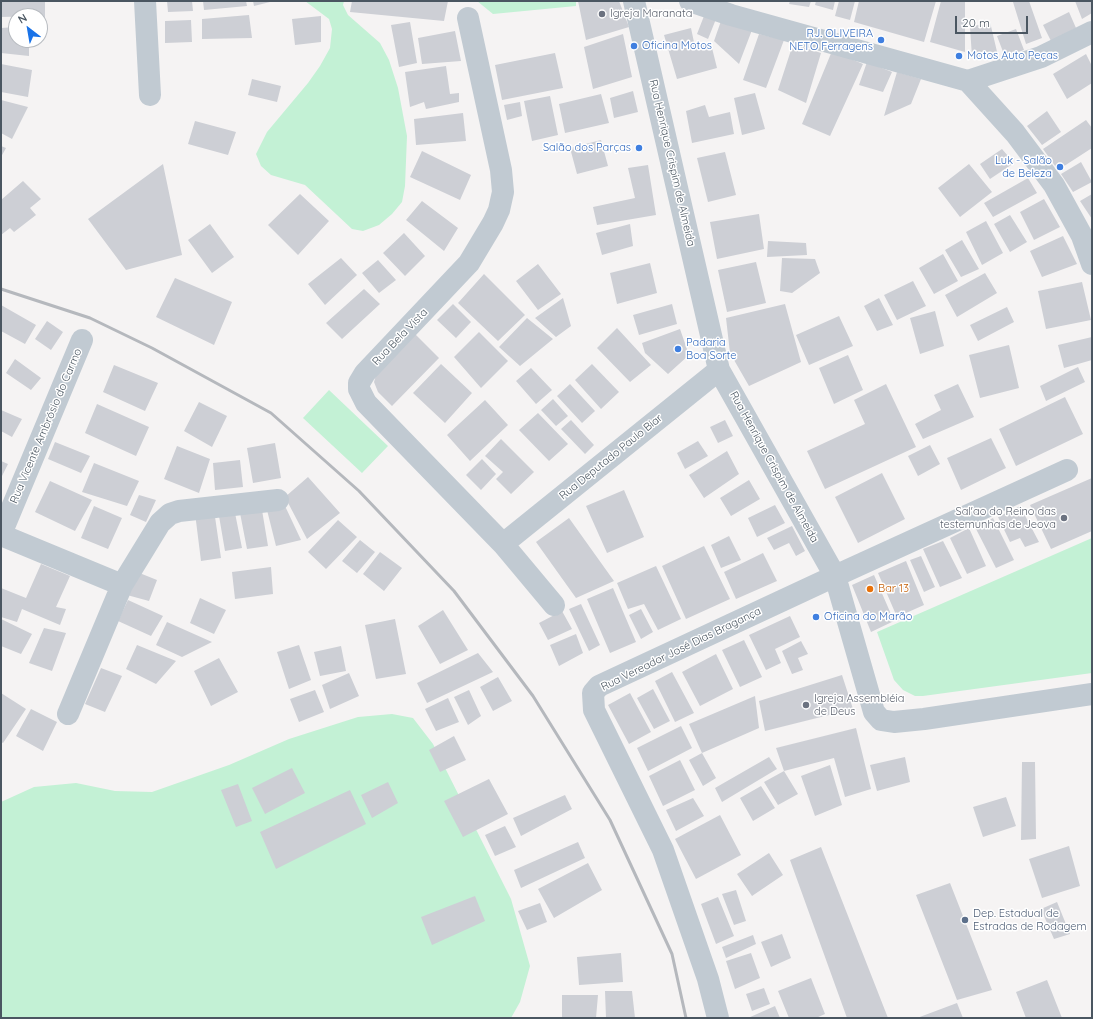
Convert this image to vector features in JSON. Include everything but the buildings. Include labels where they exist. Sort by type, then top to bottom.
[{"type":"street","points":[[145,1],[150,95]]},
{"type":"street","name":"Rua Henrique Crispim de Almeida","points":[[634,1],[719,370],[835,576],[874,712],[881,720],[894,722],[924,719],[1091,694]]},
{"type":"street","points":[[690,1],[731,15],[968,81],[1015,133],[1054,185],[1082,236],[1092,264]]},
{"type":"street","name":"Rua Bela Vista","points":[[468,18],[501,170],[503,192],[499,210],[493,224],[470,263],[365,373],[359,383],[359,389],[366,403],[503,544],[554,605]]},
{"type":"street","points":[[968,81],[1041,57],[1092,32]]},
{"type":"street","name":"Rua Vicente Ambrósio do Carmo","points":[[82,340],[1,535],[122,585]]},
{"type":"street","name":"Rua Deputado Paulo Biar","points":[[503,544],[719,370]]},
{"type":"street","name":"Rua Vereador José Dias Bragança","points":[[718,1018],[708,978],[663,850],[594,710],[593,693],[599,686],[1067,470]]},
{"type":"street","points":[[68,714],[122,585],[160,523],[170,514],[179,511],[278,500]]},
{"type":"green space","points":[[305,1],[344,1],[343,5],[348,15],[380,43],[389,60],[398,88],[407,136],[405,186],[402,202],[392,214],[379,225],[363,231],[352,229],[305,185],[271,175],[261,166],[256,154],[267,132],[308,83],[330,48],[332,29],[329,19]]},
{"type":"green space","points":[[477,1],[576,1],[576,6],[493,14]]},
{"type":"green space","points":[[329,390],[388,446],[362,473],[303,418]]},
{"type":"green space","points":[[1092,538],[1092,673],[923,696],[915,696],[903,690],[894,680],[877,632]]},
{"type":"green space","points":[[392,714],[413,718],[433,744],[511,899],[530,966],[520,1002],[511,1018],[1,1018],[1,802],[34,787],[76,783],[115,791],[152,792],[229,765],[289,739],[358,717]]},
{"type":"railway","points":[[1,289],[90,318],[152,348],[271,413],[359,491],[454,591],[533,696],[610,820],[672,954],[686,1018]]},
{"type":"place","name":"Igreja Maranata","points":[[602,14]]},
{"type":"place","name":"RJ. OLIVEIRA NETO Ferragens","points":[[881,40]]},
{"type":"place","name":"Oficina Motos","points":[[634,46]]},
{"type":"place","name":"Motos Auto Peças","points":[[959,56]]},
{"type":"place","name":"Salão dos Parças","points":[[639,148]]},
{"type":"place","name":"Luk - Salão de Beleza","points":[[1060,167]]},
{"type":"place","name":"Padaria Boa Sorte","points":[[678,349]]},
{"type":"place","name":"Sal'ao do Reino das testemunhas de Jeova","points":[[1064,518]]},
{"type":"place","name":"Bar 13","points":[[870,589]]},
{"type":"place","name":"Oficina do Marão","points":[[816,617]]},
{"type":"place","name":"Igreja Assembléia de Deus","points":[[806,705]]},
{"type":"place","name":"Dep. Estadual de Estradas de Rodagem","points":[[965,920]]}]
